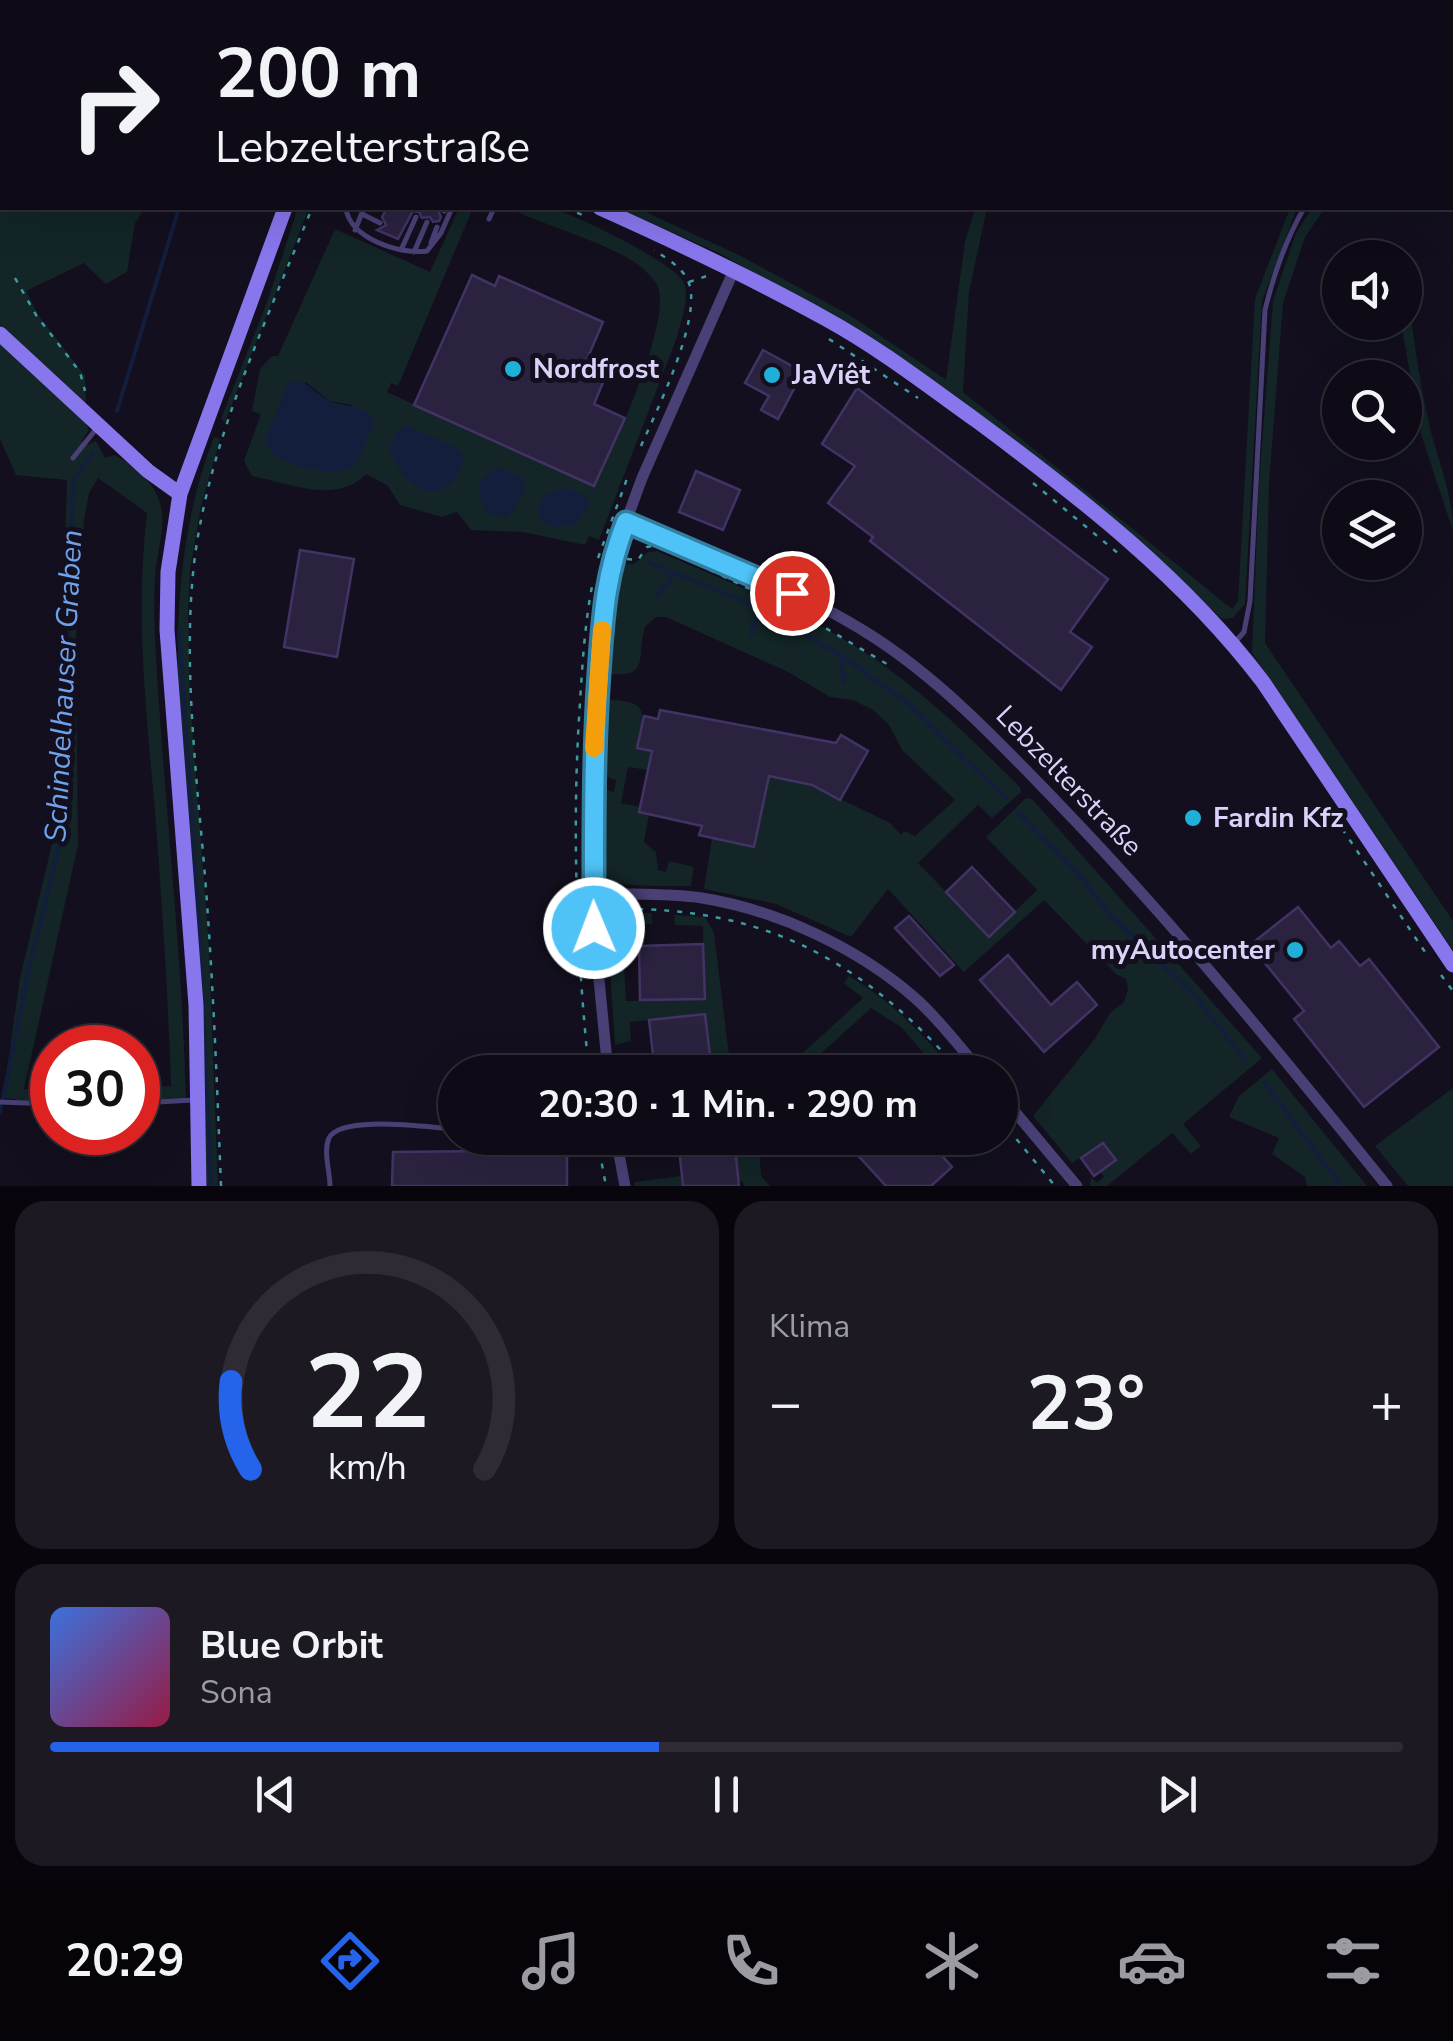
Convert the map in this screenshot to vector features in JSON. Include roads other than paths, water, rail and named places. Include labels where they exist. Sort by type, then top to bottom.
[{"type":"street","points":[[199,1186],[196,1005],[167,630],[168,572],[180,494],[285,210]]},
{"type":"street","points":[[604,210],[731,277],[830,321],[921,380],[1067,488],[1176,584],[1233,643],[1282,710],[1453,965]]},
{"type":"street","points":[[606,1055],[594,928],[595,720],[603,612],[613,554],[731,277]]},
{"type":"street","points":[[0,334],[164,484],[180,494]]},
{"type":"street","name":"Lebzelterstraße","points":[[626,522],[763,578],[821,607],[875,638],[960,704],[1112,859],[1388,1186]]},
{"type":"street","points":[[594,892],[720,901],[780,921],[853,953],[916,999],[967,1055]]},
{"type":"street","points":[[1018,1116],[1076,1186]]},
{"type":"street","points":[[619,1155],[625,1186]]},
{"type":"lane","points":[[346,210],[355,230],[413,252],[427,250],[441,233],[447,210]]},
{"type":"lane","points":[[489,219],[493,210]]},
{"type":"lane","points":[[1233,643],[1244,632],[1250,601],[1266,310],[1273,274],[1303,210]]},
{"type":"lane","points":[[355,230],[363,211],[380,223]]},
{"type":"lane","points":[[402,250],[404,234],[416,217]]},
{"type":"lane","points":[[413,252],[427,222]]},
{"type":"lane","points":[[427,250],[437,227]]},
{"type":"lane","points":[[73,458],[99,425]]},
{"type":"lane","points":[[160,1102],[198,1100]]},
{"type":"lane","points":[[0,1102],[30,1103]]},
{"type":"lane","points":[[330,1186],[328,1144],[340,1127],[358,1124],[438,1128]]},
{"type":"water","points":[[295,380],[330,401],[365,411],[374,421],[361,455],[349,469],[301,467],[271,451],[265,440],[286,388]]},
{"type":"water","points":[[406,425],[456,448],[465,458],[448,486],[426,490],[405,476],[396,464],[389,449],[396,433]]},
{"type":"water","points":[[501,468],[521,477],[526,486],[506,517],[488,513],[480,492],[486,475]]},
{"type":"water","points":[[566,488],[585,496],[590,504],[576,525],[547,525],[540,519],[540,500]]},
{"type":"waterway","name":"Schindelhauser Graben","points":[[117,411],[178,210]]},
{"type":"waterway","name":"Schindelhauser Graben","points":[[3,1098],[62,834],[73,482],[92,454]]},
{"type":"waterway","points":[[648,562],[760,608],[840,655],[908,703],[1005,798]]},
{"type":"waterway","points":[[656,596],[671,574]]},
{"type":"waterway","points":[[751,635],[760,608]]},
{"type":"waterway","points":[[179,631],[200,941],[211,1186]]},
{"type":"waterway","points":[[841,657],[844,682]]},
{"type":"waterway","points":[[1017,811],[1077,872],[1109,914],[1193,994],[1246,1061]]},
{"type":"waterway","points":[[1265,1083],[1341,1186]]},
{"type":"waterway","name":"Schindelhauser Graben","points":[[0,1112],[1,1105]]},
{"type":"place","name":"Nordfrost","points":[[513,369]]},
{"type":"place","name":"JaViêt","points":[[772,375]]},
{"type":"place","name":"Fardin Kfz","points":[[1193,818]]},
{"type":"place","name":"myAutocenter","points":[[1295,950]]}]
